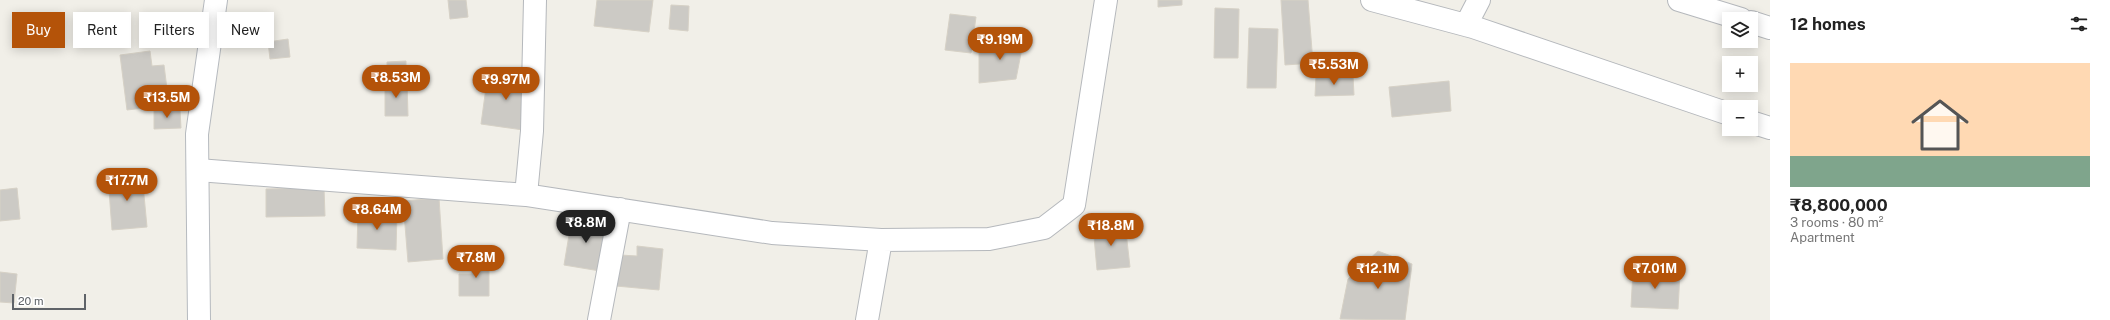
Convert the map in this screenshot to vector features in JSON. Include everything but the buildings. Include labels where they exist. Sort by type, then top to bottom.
[{"type":"street","points":[[199,320],[197,134],[216,0]]},
{"type":"street","points":[[526,195],[532,131],[535,0]]},
{"type":"street","points":[[198,170],[526,195],[772,233],[881,240],[989,239],[1044,228],[1074,205],[1106,0]]},
{"type":"street","points":[[1372,0],[1466,25],[1722,112]]},
{"type":"street","points":[[1466,25],[1479,0]]},
{"type":"street","points":[[1679,0],[1722,13]]},
{"type":"street","points":[[1758,24],[1770,28]]},
{"type":"street","points":[[1758,124],[1770,128]]},
{"type":"street","points":[[599,320],[620,209]]},
{"type":"street","points":[[867,320],[881,240]]}]
